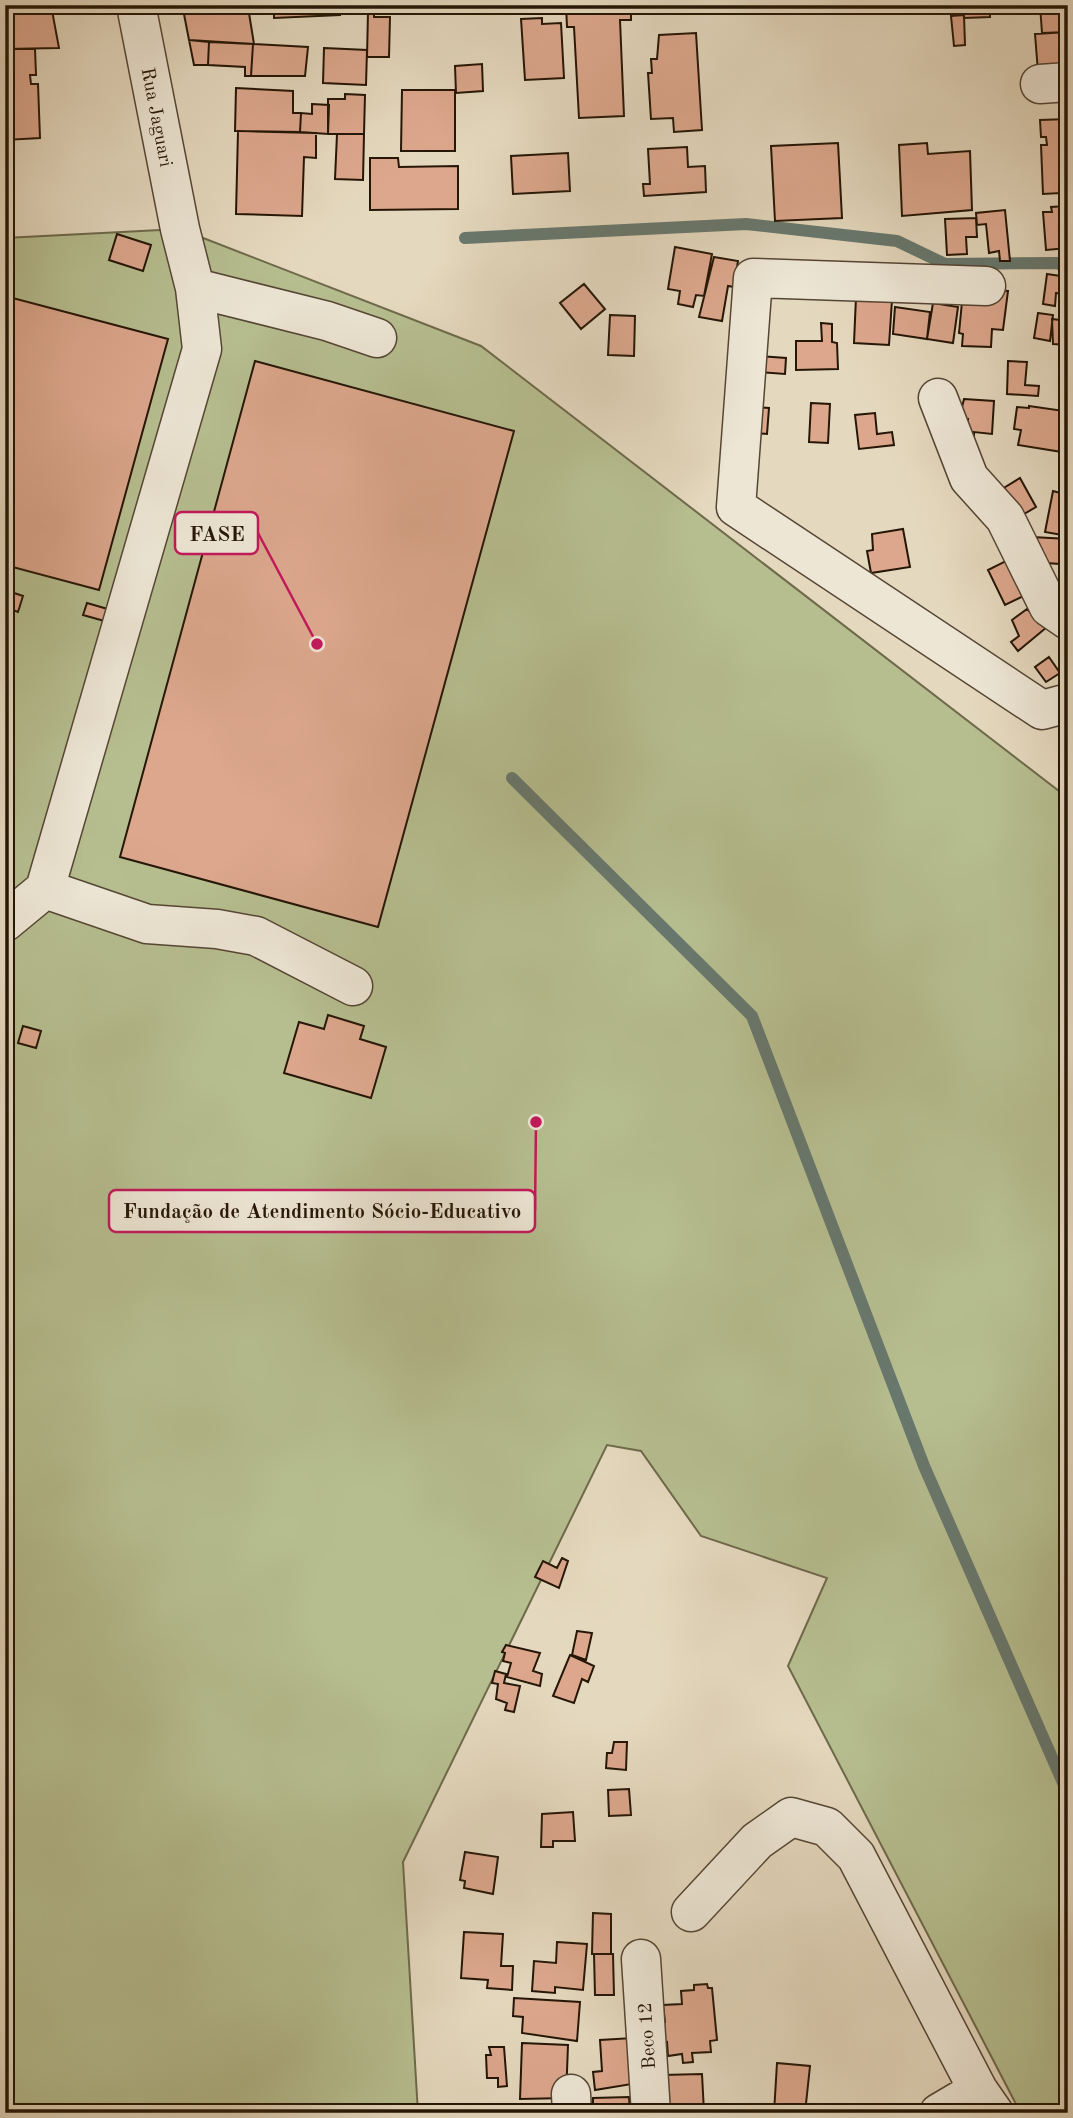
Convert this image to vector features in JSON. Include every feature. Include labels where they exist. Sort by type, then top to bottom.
[{"type":"street","name":"Rua Jaguari","points":[[45,889],[202,349],[195,288],[180,229],[136,5]]},
{"type":"street","points":[[986,286],[753,278],[736,508],[1042,710],[1068,704]]},
{"type":"street","points":[[195,288],[327,321],[377,338]]},
{"type":"street","points":[[938,398],[969,478],[1005,518],[1049,607],[1068,620]]},
{"type":"street","points":[[5,922],[45,889],[147,924],[217,929],[256,936],[353,986]]},
{"type":"street","points":[[691,1912],[757,1841],[791,1817],[827,1827],[856,1856],[986,2101],[939,2113]]},
{"type":"street","name":"Beco 12","points":[[641,1959],[651,2113]]},
{"type":"green space","points":[[180,229],[481,346],[1068,798],[1068,2113],[1027,2113],[1016,2104],[788,1666],[827,1578],[701,1536],[641,1451],[607,1445],[403,1862],[418,2113],[5,2113],[5,238]]},
{"type":"building","points":[[29,5],[51,5],[59,48],[5,49],[5,10]]},
{"type":"building","points":[[274,5],[340,5],[340,15],[274,18]]},
{"type":"building","points":[[566,5],[631,5],[631,20],[620,20],[624,116],[579,118],[574,27],[567,27]]},
{"type":"building","points":[[860,5],[891,5],[891,9],[860,11]]},
{"type":"building","points":[[963,5],[990,5],[990,17],[964,18]]},
{"type":"building","points":[[1040,5],[1068,5],[1068,32],[1042,33]]},
{"type":"building","points":[[237,6],[248,7],[254,44],[189,40],[183,9],[237,13]]},
{"type":"building","points":[[368,12],[374,12],[374,17],[390,17],[389,57],[367,57]]},
{"type":"building","points":[[964,15],[965,45],[954,46],[951,16]]},
{"type":"building","points":[[542,18],[542,24],[561,23],[564,78],[525,80],[521,19]]},
{"type":"building","points":[[1068,32],[1068,70],[1038,72],[1035,34]]},
{"type":"building","points":[[696,33],[702,130],[674,132],[673,118],[651,119],[648,73],[652,73],[651,59],[657,59],[659,35]]},
{"type":"building","points":[[189,40],[209,42],[208,65],[194,65]]},
{"type":"building","points":[[209,42],[253,44],[251,76],[245,76],[245,67],[208,65]]},
{"type":"building","points":[[253,44],[308,47],[305,76],[251,76]]},
{"type":"building","points":[[324,48],[367,50],[366,85],[323,83]]},
{"type":"building","points":[[5,49],[35,49],[36,75],[30,75],[31,84],[38,84],[40,138],[5,140]]},
{"type":"building","points":[[482,64],[483,91],[456,93],[455,66]]},
{"type":"building","points":[[236,88],[293,91],[293,113],[301,113],[300,132],[235,131]]},
{"type":"building","points":[[402,90],[455,90],[455,151],[401,151]]},
{"type":"building","points":[[345,94],[365,95],[364,134],[328,134],[328,99],[345,99]]},
{"type":"building","points":[[312,104],[329,105],[328,134],[300,132],[301,113],[312,114]]},
{"type":"building","points":[[1068,119],[1068,201],[1060,201],[1060,193],[1043,194],[1041,145],[1047,145],[1046,137],[1041,137],[1040,120]]},
{"type":"building","points":[[238,131],[316,133],[316,158],[304,157],[302,216],[236,214]]},
{"type":"building","points":[[337,134],[364,134],[363,180],[335,179]]},
{"type":"building","points":[[838,143],[842,218],[775,221],[771,146]]},
{"type":"building","points":[[927,143],[928,154],[970,151],[972,210],[902,216],[899,145]]},
{"type":"building","points":[[687,147],[688,167],[705,166],[706,192],[644,196],[643,184],[650,184],[648,149]]},
{"type":"building","points":[[568,153],[570,191],[513,194],[511,156]]},
{"type":"building","points":[[370,158],[398,158],[399,167],[458,166],[458,209],[370,210]]},
{"type":"building","points":[[1066,206],[1068,248],[1046,250],[1043,212],[1052,212],[1051,207]]},
{"type":"building","points":[[1005,210],[1010,261],[1000,261],[999,251],[989,253],[986,224],[977,225],[976,213]]},
{"type":"building","points":[[976,218],[977,237],[966,237],[967,254],[947,255],[945,219]]},
{"type":"building","points":[[117,234],[151,245],[143,271],[109,260]]},
{"type":"building","points":[[675,247],[712,254],[704,296],[696,295],[693,307],[678,304],[680,291],[668,289]]},
{"type":"building","points":[[714,257],[738,261],[734,287],[728,286],[722,321],[699,317]]},
{"type":"building","points":[[1047,274],[1068,277],[1068,294],[1056,293],[1055,306],[1043,304]]},
{"type":"building","points":[[584,284],[605,309],[581,329],[560,303]]},
{"type":"building","points":[[995,290],[1008,291],[1003,330],[992,329],[991,347],[962,346],[963,334],[959,333],[962,302]]},
{"type":"building","points":[[5,296],[168,339],[99,590],[5,565]]},
{"type":"building","points":[[856,297],[892,300],[889,345],[854,343]]},
{"type":"building","points":[[933,303],[958,307],[953,343],[927,339]]},
{"type":"building","points":[[895,307],[930,312],[927,339],[893,334]]},
{"type":"building","points":[[1038,313],[1053,315],[1050,341],[1034,338]]},
{"type":"building","points":[[610,315],[635,316],[634,356],[608,355]]},
{"type":"building","points":[[1052,319],[1068,321],[1068,345],[1053,344]]},
{"type":"building","points":[[821,323],[832,324],[832,342],[837,343],[838,369],[796,370],[796,341],[822,341]]},
{"type":"building","points":[[760,356],[786,358],[785,374],[759,372]]},
{"type":"building","points":[[255,361],[514,431],[378,927],[120,857]]},
{"type":"building","points":[[1008,361],[1027,362],[1025,385],[1039,386],[1038,396],[1007,394]]},
{"type":"building","points":[[964,399],[994,401],[992,434],[974,432],[974,437],[966,437],[968,419],[959,419]]},
{"type":"building","points":[[811,403],[830,404],[828,443],[809,442]]},
{"type":"building","points":[[756,407],[769,408],[767,434],[754,433]]},
{"type":"building","points":[[1017,407],[1064,411],[1063,414],[1068,415],[1068,437],[1065,436],[1062,452],[1018,445],[1021,430],[1014,429]]},
{"type":"building","points":[[875,413],[877,434],[892,432],[894,445],[859,449],[855,415]]},
{"type":"building","points":[[1020,478],[1036,507],[1019,517],[1002,489]]},
{"type":"building","points":[[1053,491],[1068,495],[1068,536],[1045,532]]},
{"type":"building","points":[[903,529],[910,567],[871,573],[867,551],[873,550],[872,534]]},
{"type":"building","points":[[1032,537],[1068,539],[1068,569],[1060,568],[1060,564],[1031,562]]},
{"type":"building","points":[[1018,555],[1036,590],[1005,605],[988,570]]},
{"type":"building","points":[[5,590],[23,596],[18,612],[5,607]]},
{"type":"building","points":[[87,603],[118,612],[115,624],[83,615]]},
{"type":"building","points":[[1027,609],[1047,627],[1018,651],[1011,642],[1019,636],[1012,620]]},
{"type":"building","points":[[1049,657],[1060,673],[1046,682],[1035,667]]},
{"type":"building","points":[[328,1015],[364,1026],[360,1039],[386,1047],[371,1098],[284,1073],[299,1022],[324,1029]]},
{"type":"building","points":[[23,1026],[41,1031],[36,1048],[18,1043]]},
{"type":"building","points":[[562,1558],[568,1561],[559,1588],[535,1577],[543,1561],[557,1568]]},
{"type":"building","points":[[577,1631],[592,1633],[586,1660],[572,1655]]},
{"type":"building","points":[[506,1645],[540,1653],[533,1671],[542,1674],[540,1686],[507,1677],[511,1663],[503,1661],[505,1653],[502,1652]]},
{"type":"building","points":[[570,1655],[594,1666],[588,1682],[582,1679],[574,1703],[553,1696]]},
{"type":"building","points":[[495,1671],[506,1674],[504,1683],[520,1686],[514,1712],[505,1710],[507,1703],[496,1699],[498,1684],[492,1683]]},
{"type":"building","points":[[614,1742],[627,1742],[626,1770],[606,1768],[607,1753],[612,1753]]},
{"type":"building","points":[[629,1789],[631,1815],[609,1816],[608,1790]]},
{"type":"building","points":[[573,1812],[575,1841],[553,1841],[553,1847],[541,1847],[542,1814]]},
{"type":"building","points":[[465,1852],[498,1857],[493,1894],[464,1888],[465,1881],[460,1880]]},
{"type":"building","points":[[593,1913],[611,1914],[611,1954],[592,1954]]},
{"type":"building","points":[[464,1932],[503,1934],[501,1966],[513,1966],[512,1990],[487,1988],[488,1980],[461,1978]]},
{"type":"building","points":[[557,1942],[587,1944],[583,1990],[555,1987],[555,1993],[532,1991],[534,1961],[556,1963]]},
{"type":"building","points":[[594,1954],[613,1954],[614,1995],[595,1995]]},
{"type":"building","points":[[707,1984],[708,1988],[712,1988],[717,2040],[710,2041],[711,2052],[692,2053],[693,2062],[683,2063],[682,2054],[668,2056],[667,2042],[653,2044],[651,2023],[665,2022],[663,2005],[682,2004],[681,1991],[694,1990],[694,1985]]},
{"type":"building","points":[[514,1998],[580,2002],[577,2041],[522,2033],[523,2017],[513,2016]]},
{"type":"building","points":[[633,2038],[632,2084],[595,2090],[593,2072],[602,2071],[600,2040]]},
{"type":"building","points":[[522,2043],[568,2045],[566,2098],[520,2099]]},
{"type":"building","points":[[489,2047],[504,2047],[507,2086],[498,2087],[498,2078],[487,2078],[486,2055],[491,2055]]},
{"type":"building","points":[[777,2063],[810,2066],[805,2113],[774,2113]]},
{"type":"building","points":[[702,2074],[704,2112],[663,2113],[662,2075]]},
{"type":"building","points":[[629,2097],[630,2113],[593,2113],[593,2098]]},
{"type":"waterway","points":[[465,238],[746,224],[897,241],[945,264],[1057,263],[1068,268]]},
{"type":"waterway","points":[[512,778],[752,1016],[924,1466],[1068,1794]]},
{"type":"place","name":"FASE","points":[[317,644]]},
{"type":"place","name":"Fundação de Atendimento Sócio-Educativo","points":[[536,1122]]}]
